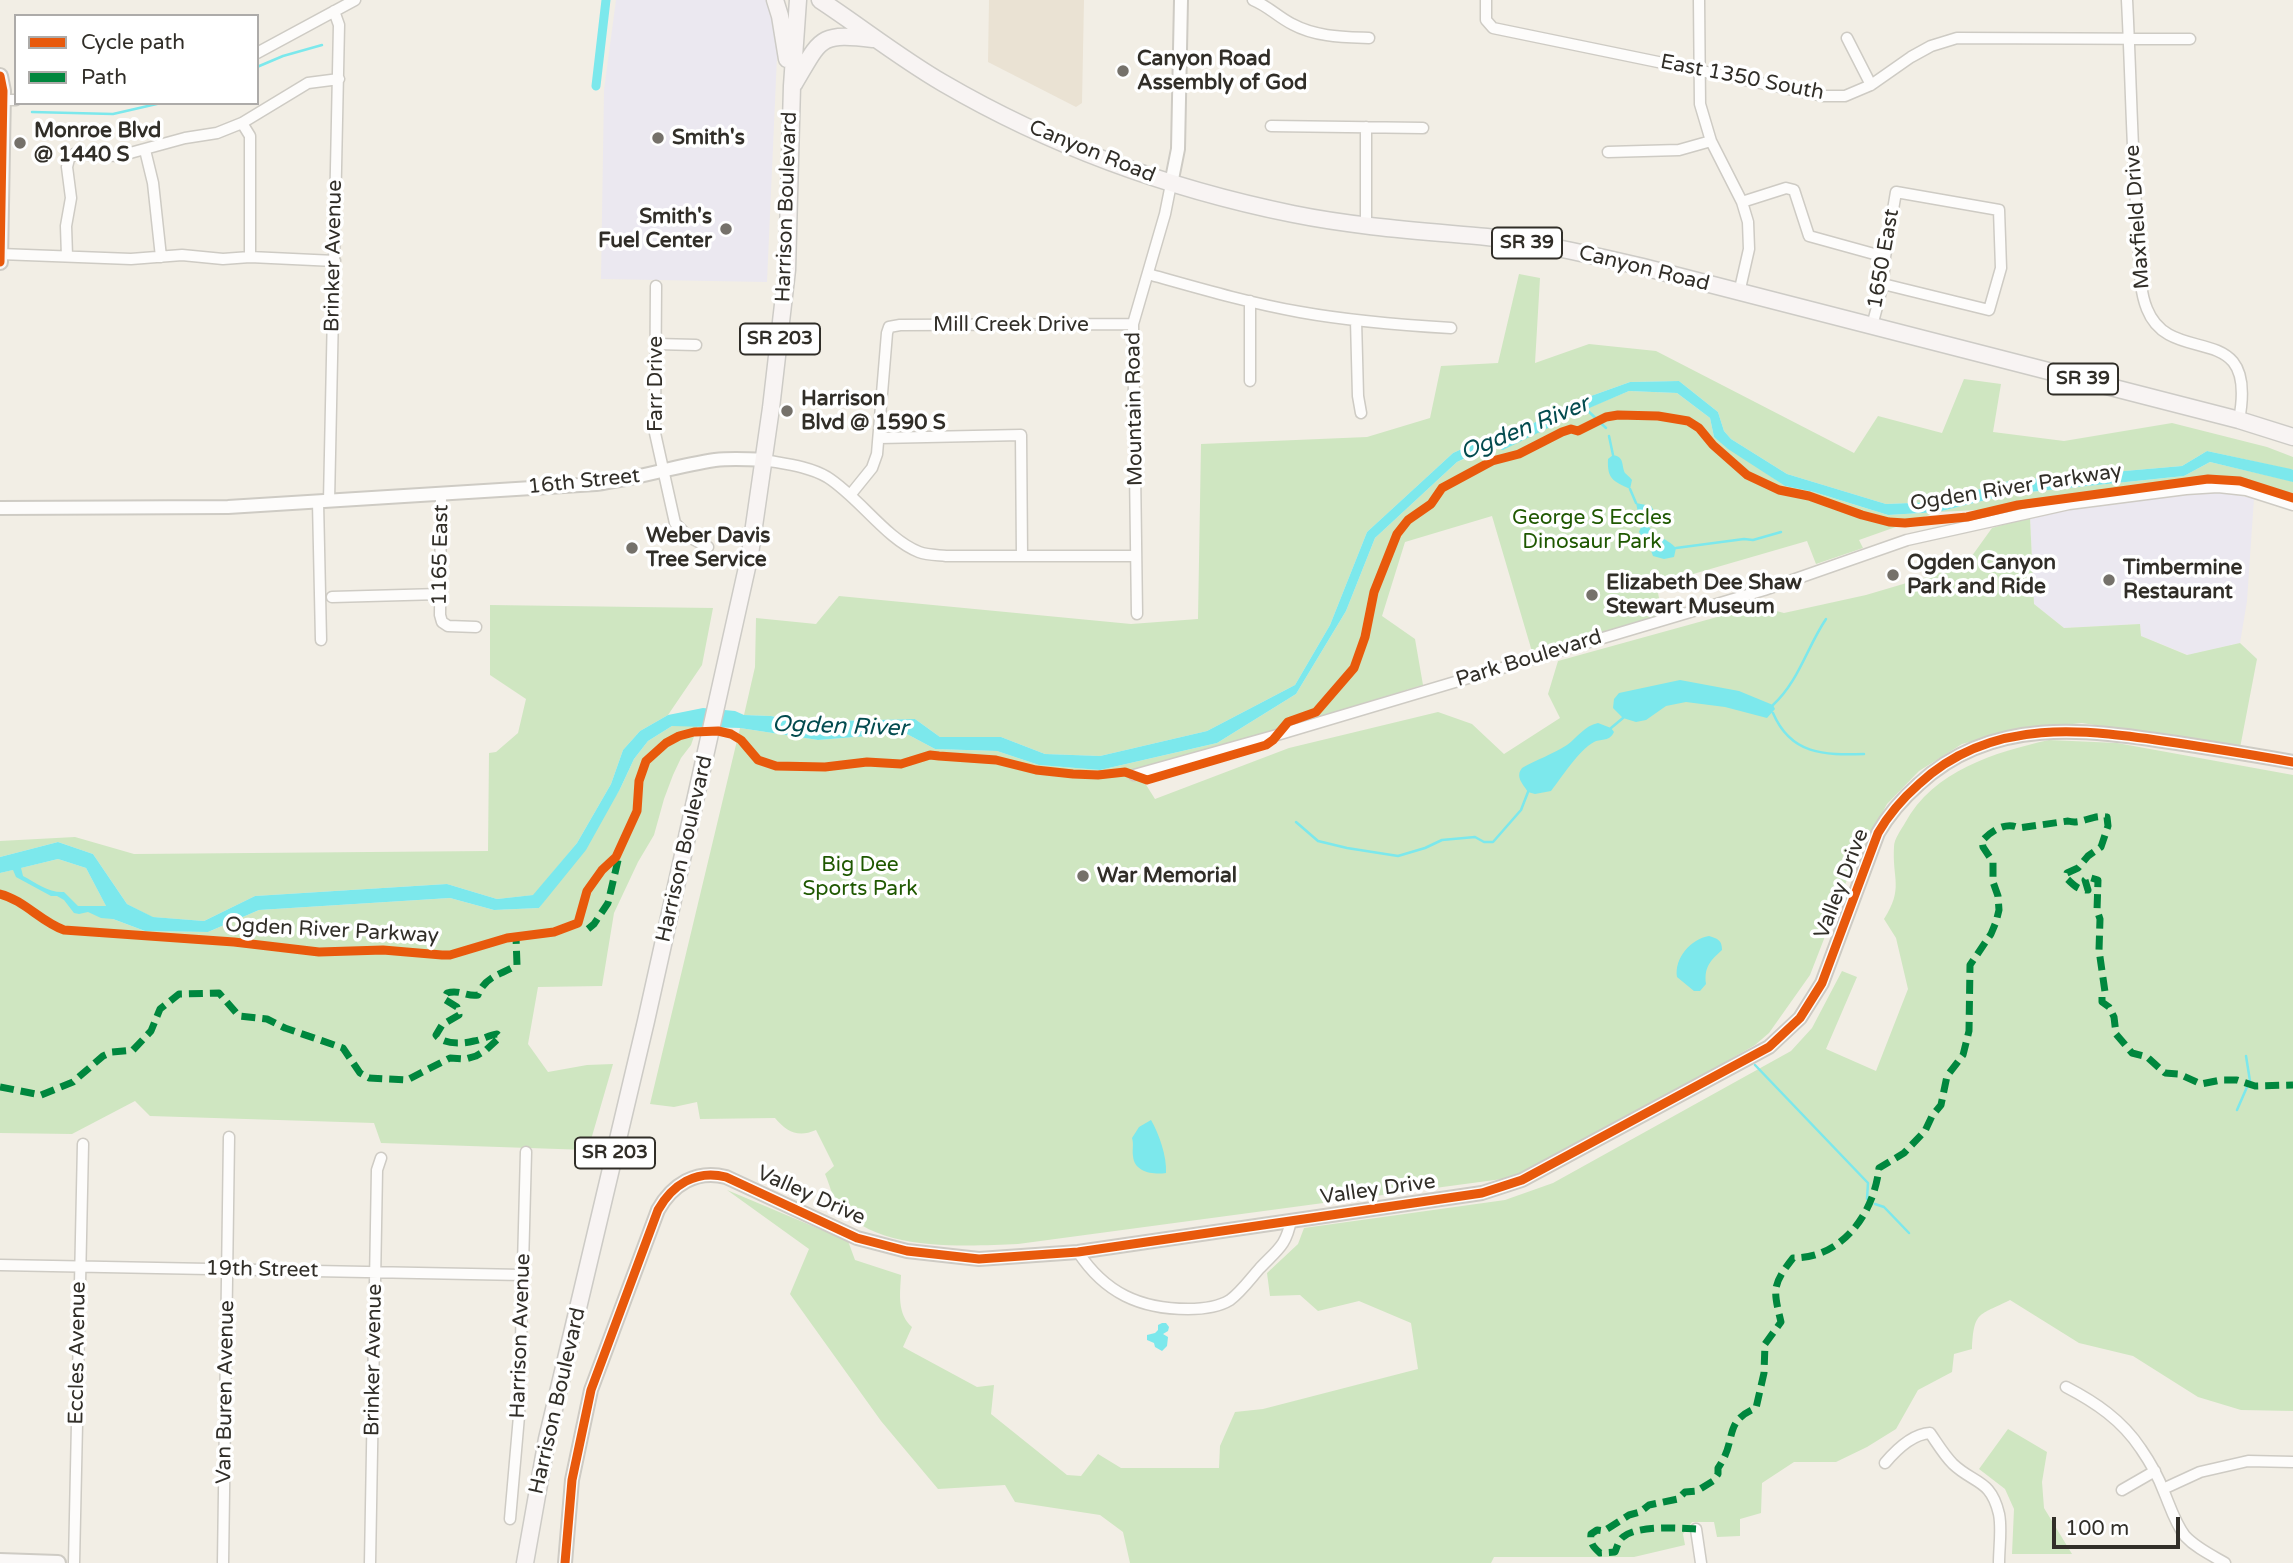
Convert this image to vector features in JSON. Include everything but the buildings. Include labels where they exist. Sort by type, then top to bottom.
[{"type":"main road","points":[[775,0],[792,86]]},
{"type":"main road","name":"Harrison Boulevard","points":[[524,1563],[547,1439],[709,743],[748,563],[764,460],[787,270],[792,86],[798,0]]},
{"type":"main road","name":"Canyon Road","points":[[820,0],[943,83],[1000,113],[1074,148],[1171,184],[1284,212],[1366,226],[1490,238],[1567,250],[1643,267],[2239,420],[2293,437]]},
{"type":"main road","points":[[841,0],[879,40]]},
{"type":"main road","points":[[792,86],[814,50],[826,40],[844,35],[879,40]]},
{"type":"main road","points":[[0,75],[6,100],[0,262]]},
{"type":"main road","points":[[0,1562],[58,1563]]},
{"type":"street","points":[[259,52],[355,0]]},
{"type":"street","name":"Mountain Road","points":[[1137,614],[1133,324],[1165,214],[1178,149],[1181,0]]},
{"type":"street","points":[[1253,0],[1269,3],[1290,24],[1315,34],[1369,38]]},
{"type":"street","name":"East 1350 South","points":[[1486,0],[1486,20],[1493,28],[1823,96],[1845,96],[1871,85],[1931,46],[1957,38],[2190,39]]},
{"type":"street","points":[[1699,0],[1700,104],[1711,141],[1742,202],[1750,233],[1739,293]]},
{"type":"street","name":"Maxfield Drive","points":[[2127,0],[2136,208],[2144,302],[2152,319],[2162,330],[2234,360],[2244,384],[2239,420]]},
{"type":"street","name":"Brinker Avenue","points":[[321,640],[339,79],[339,25],[334,11]]},
{"type":"street","points":[[1847,38],[1871,85]]},
{"type":"street","points":[[67,256],[66,226],[71,198],[67,167],[74,154],[118,156],[185,138],[217,133],[242,123],[308,83],[339,79]]},
{"type":"street","points":[[242,123],[250,135],[250,257]]},
{"type":"street","points":[[1271,126],[1423,128]]},
{"type":"street","points":[[1366,127],[1366,226]]},
{"type":"street","points":[[1608,152],[1679,150],[1711,141]]},
{"type":"street","points":[[145,150],[153,183],[161,257]]},
{"type":"street","points":[[1742,202],[1786,188],[1794,190],[1809,236],[1885,257]]},
{"type":"street","name":"1650 East","points":[[1872,326],[1883,284],[1896,192],[1999,210],[2001,268],[1989,310],[1883,284]]},
{"type":"street","points":[[0,254],[131,259],[182,255],[223,260],[250,257],[335,261]]},
{"type":"street","points":[[1148,274],[1250,301],[1356,320],[1451,328]]},
{"type":"street","name":"Farr Drive","points":[[656,286],[655,433],[675,523],[689,537],[708,547]]},
{"type":"street","points":[[1250,301],[1250,381]]},
{"type":"street","points":[[1356,320],[1358,396],[1362,413]]},
{"type":"street","name":"Mill Creek Drive","points":[[878,438],[889,327],[1133,324]]},
{"type":"street","points":[[656,344],[696,345]]},
{"type":"street","points":[[851,494],[872,468],[877,454],[878,438],[1021,435],[1022,556]]},
{"type":"street","name":"16th Street","points":[[0,508],[228,507],[596,484],[734,458],[764,460],[826,476],[851,494],[902,544],[921,553],[946,556],[1136,556]]},
{"type":"street","name":"Park Boulevard","points":[[1134,775],[1764,590],[1907,540],[2069,504],[2186,489],[2218,487],[2246,491],[2293,505]]},
{"type":"street","name":"1165 East","points":[[441,494],[440,615],[444,625],[476,627]]},
{"type":"street","points":[[332,597],[440,594]]},
{"type":"street","name":"Valley Drive","points":[[565,1563],[572,1480],[591,1390],[658,1210],[676,1186],[688,1179],[704,1176],[726,1177],[857,1238],[907,1251],[979,1259],[1078,1252],[1482,1193],[1522,1180],[1769,1047],[1800,1018],[1822,983],[1878,833],[1889,814],[1932,772],[1962,752],[1999,738],[2080,731],[2112,733],[2293,762]]},
{"type":"street","name":"Van Buren Avenue","points":[[223,1563],[229,1137]]},
{"type":"street","name":"Eccles Avenue","points":[[74,1563],[83,1144]]},
{"type":"street","name":"Harrison Avenue","points":[[510,1519],[519,1416],[526,1152]]},
{"type":"street","name":"Brinker Avenue","points":[[370,1563],[377,1170],[381,1158]]},
{"type":"street","points":[[1078,1252],[1090,1271],[1127,1298],[1165,1309],[1207,1309],[1230,1299],[1288,1239],[1291,1220]]},
{"type":"street","name":"19th Street","points":[[0,1265],[523,1275]]},
{"type":"street","points":[[2066,1387],[2091,1400],[2116,1419],[2139,1445],[2155,1471],[2176,1520],[2186,1536],[2200,1549],[2225,1563]]},
{"type":"street","points":[[1885,1463],[1920,1434],[1930,1433],[1950,1461],[1982,1482],[1996,1503],[2000,1517],[1999,1563]]},
{"type":"street","points":[[2163,1489],[2200,1472],[2248,1461],[2293,1462]]},
{"type":"street","points":[[2122,1490],[2155,1471]]},
{"type":"street","points":[[1696,1530],[1701,1563]]},
{"type":"shaded area","points":[[616,0],[770,0],[778,34],[767,282],[601,279],[604,90]]},
{"type":"shaded area","points":[[989,0],[1084,0],[1082,103],[1076,107],[988,62]]},
{"type":"shaded area","points":[[2215,492],[2254,498],[2247,601],[2240,643],[2188,655],[2141,636],[2140,624],[2064,628],[2034,604],[2030,517],[2130,500]]},
{"type":"green space","points":[[1519,274],[1540,278],[1535,363],[1589,344],[1656,351],[1854,453],[1878,416],[1942,433],[1964,379],[2001,384],[1993,432],[2064,441],[2172,423],[2267,447],[2293,457],[2293,470],[2207,451],[2182,466],[2009,481],[1935,502],[1886,504],[1787,474],[1731,439],[1724,431],[1718,412],[1679,381],[1630,382],[1577,401],[1502,439],[1492,435],[1453,453],[1367,532],[1330,625],[1295,685],[1207,731],[1100,756],[1045,754],[1001,737],[940,737],[915,719],[800,722],[771,716],[744,715],[755,667],[756,618],[816,624],[839,596],[1131,624],[1198,619],[1201,444],[1367,437],[1430,418],[1441,366],[1498,363]]},
{"type":"green space","points":[[1629,391],[1677,393],[1710,418],[1714,437],[1785,486],[1888,515],[1938,512],[1859,540],[1863,548],[1816,564],[1807,541],[1669,581],[1658,593],[1663,617],[1533,655],[1492,516],[1405,542],[1382,616],[1415,639],[1423,685],[1138,772],[1155,799],[1289,748],[1438,712],[1472,724],[1504,754],[1560,718],[1548,694],[1558,661],[1757,606],[1784,613],[1866,595],[1937,574],[1969,560],[1992,528],[2030,517],[2034,604],[2064,628],[2140,624],[2141,636],[2187,655],[2240,643],[2257,659],[2240,748],[2082,723],[2011,731],[1962,744],[1919,771],[1887,804],[1850,872],[1810,975],[1769,1033],[1755,1045],[1580,1146],[1517,1177],[1018,1244],[921,1243],[896,1239],[873,1231],[853,1220],[838,1204],[825,1174],[834,1166],[816,1130],[793,1132],[775,1118],[700,1119],[697,1102],[674,1107],[650,1104],[740,728],[818,740],[905,733],[935,749],[997,751],[1039,765],[1100,770],[1217,743],[1296,694],[1346,611],[1375,538],[1457,462]]},
{"type":"green space","points":[[2210,462],[2293,482],[2293,495],[2244,481],[2207,478],[2018,508],[1938,512],[2010,494],[2184,476]]},
{"type":"green space","points":[[490,605],[713,608],[702,665],[668,715],[640,731],[623,750],[611,784],[577,843],[534,895],[497,899],[447,884],[255,896],[204,921],[152,917],[127,904],[93,854],[58,842],[0,857],[0,841],[75,837],[134,854],[488,851],[489,753],[496,752],[518,733],[526,699],[490,675]]},
{"type":"green space","points":[[698,725],[691,745],[673,775],[654,835],[614,913],[602,986],[538,987],[528,1044],[548,1072],[587,1065],[613,1064],[588,1150],[381,1143],[374,1123],[150,1116],[135,1101],[72,1134],[0,1133],[0,873],[58,859],[86,868],[113,919],[145,931],[208,932],[259,910],[450,898],[494,910],[539,908],[620,789],[634,759],[648,741],[672,726]]},
{"type":"green space","points":[[2049,740],[2117,743],[2293,775],[2293,1411],[2241,1410],[2198,1397],[2133,1356],[2079,1343],[2010,1300],[1980,1316],[1974,1328],[1972,1349],[1954,1354],[1952,1372],[1918,1390],[1896,1429],[1836,1462],[1794,1462],[1762,1483],[1761,1513],[1740,1519],[1740,1536],[1717,1537],[1714,1522],[1692,1522],[1683,1534],[1685,1545],[1634,1557],[1494,1557],[1491,1563],[1130,1563],[1123,1532],[1100,1515],[1015,1502],[1005,1485],[938,1489],[881,1421],[790,1294],[809,1249],[727,1190],[848,1241],[855,1260],[901,1275],[902,1310],[912,1327],[903,1347],[977,1387],[994,1385],[991,1414],[1067,1475],[1081,1476],[1098,1454],[1121,1468],[1219,1468],[1220,1446],[1235,1412],[1263,1409],[1418,1369],[1411,1323],[1359,1301],[1318,1311],[1300,1295],[1270,1296],[1267,1273],[1298,1244],[1304,1228],[1505,1200],[1553,1183],[1791,1051],[1812,1028],[1842,971],[1857,977],[1826,1049],[1876,1071],[1908,989],[1896,938],[1884,919],[1894,899],[1894,847],[1898,835],[1917,805],[1949,777],[1987,758]]},
{"type":"green space","points":[[2008,1429],[2047,1452],[2042,1482],[2044,1508],[2072,1554],[2012,1554],[2014,1509],[2005,1489],[1979,1469]]},
{"type":"water","name":"Ogden River","points":[[1679,381],[1718,412],[1724,431],[1731,439],[1787,474],[1886,504],[1935,502],[2009,481],[2182,466],[2207,451],[2291,469],[2293,482],[2210,462],[2184,476],[2010,494],[1938,512],[1888,515],[1785,486],[1714,437],[1710,418],[1677,393],[1629,391],[1503,450],[1491,446],[1457,462],[1375,538],[1346,611],[1296,694],[1217,743],[1100,770],[1039,765],[997,751],[935,749],[905,733],[818,740],[740,728],[672,726],[648,741],[634,759],[586,850],[539,908],[494,910],[450,898],[259,910],[208,932],[145,931],[88,912],[74,913],[64,900],[16,877],[13,870],[0,873],[0,857],[58,842],[93,854],[127,904],[153,917],[204,921],[255,896],[447,884],[497,899],[533,895],[577,843],[611,784],[623,750],[640,731],[668,715],[703,708],[800,722],[915,719],[940,737],[1001,737],[1045,754],[1100,756],[1207,731],[1295,685],[1330,625],[1367,532],[1453,453],[1492,435],[1502,439],[1577,401],[1630,382]],"holes":[[[58,859],[86,868],[106,906],[78,906],[64,892],[48,889],[23,876],[21,868]]]},
{"type":"water","points":[[1613,455],[1621,459],[1625,473],[1632,480],[1630,489],[1610,475],[1608,459]]},
{"type":"water","points":[[1636,503],[1651,506],[1654,511],[1653,518],[1646,522],[1652,531],[1676,548],[1674,557],[1664,559],[1653,556],[1639,532],[1641,527]]},
{"type":"water","points":[[1680,680],[1739,691],[1773,705],[1775,709],[1767,718],[1725,707],[1686,702],[1666,706],[1646,720],[1636,722],[1623,718],[1613,708],[1614,699],[1619,693]]},
{"type":"water","points":[[1598,723],[1611,728],[1614,732],[1612,735],[1608,739],[1594,742],[1582,751],[1551,791],[1535,794],[1528,792],[1520,777],[1522,768],[1562,748],[1585,729]]},
{"type":"water","points":[[1709,936],[1719,940],[1722,950],[1709,965],[1706,984],[1700,991],[1694,991],[1677,977],[1678,963],[1690,945]]},
{"type":"water","points":[[1151,1120],[1162,1145],[1166,1173],[1145,1171],[1134,1161],[1132,1138],[1139,1127]]},
{"type":"water","points":[[1162,1323],[1169,1327],[1163,1334],[1168,1337],[1167,1346],[1162,1351],[1147,1340],[1147,1335],[1155,1333],[1158,1325]]},
{"type":"waterway","points":[[596,86],[606,0]]},
{"type":"waterway","points":[[259,66],[322,45]]},
{"type":"waterway","points":[[32,112],[113,114],[152,105]]},
{"type":"waterway","points":[[1586,409],[1606,428]]},
{"type":"waterway","points":[[1609,436],[1613,455]]},
{"type":"waterway","points":[[1630,489],[1636,503]]},
{"type":"waterway","points":[[1676,548],[1753,540],[1781,532]]},
{"type":"waterway","points":[[1773,705],[1790,685],[1826,619]]},
{"type":"waterway","points":[[1773,713],[1789,737],[1810,750],[1835,754],[1864,754]]},
{"type":"waterway","points":[[1611,728],[1623,718]]},
{"type":"waterway","points":[[1296,822],[1318,841],[1398,856],[1442,840],[1475,837],[1484,842],[1493,842],[1521,810],[1528,792]]},
{"type":"waterway","points":[[2246,1056],[2250,1081]]},
{"type":"waterway","points":[[1755,1065],[1868,1183],[1867,1199]]},
{"type":"waterway","points":[[2237,1110],[2247,1087]]},
{"type":"waterway","points":[[1875,1204],[1884,1207],[1909,1233]]},
{"type":"marked path","points":[[1696,1529],[1658,1528],[1629,1533],[1622,1538],[1615,1552],[1600,1553],[1591,1540],[1591,1534],[1597,1530],[1604,1531],[1649,1505],[1678,1499],[1685,1492],[1697,1491],[1713,1481],[1728,1449],[1734,1426],[1745,1413],[1756,1408],[1764,1373],[1765,1344],[1781,1322],[1776,1294],[1781,1275],[1793,1258],[1811,1256],[1827,1250],[1853,1230],[1870,1201],[1879,1168],[1904,1153],[1925,1131],[1941,1105],[1947,1076],[1963,1055],[1969,1031],[1970,965],[1991,934],[1999,910],[1993,882],[1993,862],[1982,841],[1990,834],[2009,826],[2019,828],[2107,817],[2108,826],[2101,847],[2088,856],[2078,868],[2067,873],[2066,878],[2084,890],[2088,890],[2085,880],[2088,877],[2098,880],[2099,950],[2105,992],[2102,1002],[2109,1007],[2114,1017],[2116,1034],[2132,1053],[2147,1057],[2165,1073],[2179,1074],[2201,1084],[2237,1080],[2255,1086],[2293,1085]]},
{"type":"marked path","points":[[588,929],[608,903],[619,856]]},
{"type":"marked path","points":[[0,1087],[41,1095],[73,1082],[103,1056],[112,1052],[133,1050],[151,1031],[160,1009],[179,994],[219,993],[239,1016],[267,1019],[343,1048],[360,1073],[369,1078],[407,1080],[450,1058],[466,1059],[476,1056],[500,1037],[497,1034],[459,1043],[443,1041],[436,1035],[442,1025],[459,1015],[457,1007],[444,999],[447,993],[478,995],[490,979],[517,965],[516,937]]},
{"type":"cycle path","points":[[0,76],[3,91],[0,262]]},
{"type":"cycle path","name":"Ogden River Parkway","points":[[0,894],[17,901],[64,930],[234,942],[319,952],[383,950],[450,955],[507,938],[554,932],[578,923],[587,891],[602,870],[616,857],[637,811],[639,781],[646,761],[666,743],[694,732],[718,731],[731,734],[741,740],[758,760],[776,766],[825,767],[867,762],[901,764],[930,755],[996,760],[1036,770],[1073,774],[1125,772],[1147,780],[1266,745],[1288,722],[1316,712],[1354,668],[1365,637],[1374,592],[1397,534],[1408,520],[1431,504],[1442,488],[1492,461],[1519,454],[1562,432],[1571,429],[1578,431],[1606,417],[1658,416],[1688,421],[1699,428],[1713,445],[1747,475],[1779,490],[1809,496],[1889,522],[1967,517],[2018,505],[2208,479],[2240,481],[2293,498]]},
{"type":"cycle path","points":[[565,1563],[572,1480],[591,1390],[658,1210],[670,1193],[686,1181],[705,1175],[726,1177],[857,1238],[907,1251],[979,1259],[1078,1252],[1482,1193],[1522,1180],[1769,1047],[1800,1018],[1822,983],[1882,826],[1907,795],[1947,762],[1977,747],[2009,737],[2075,732],[2143,738],[2293,762]]},
{"type":"place","name":"Canyon Road Assembly of God","points":[[1123,71]]},
{"type":"place","name":"Smith's","points":[[658,138]]},
{"type":"place","name":"Monroe Blvd @ 1440 S","points":[[20,143]]},
{"type":"place","name":"Smith's Fuel Center","points":[[726,229]]},
{"type":"place","name":"Harrison Blvd @ 1590 S","points":[[787,411]]},
{"type":"place","name":"Weber Davis Tree Service","points":[[632,548]]},
{"type":"place","name":"Ogden Canyon Park and Ride","points":[[1893,575]]},
{"type":"place","name":"Timbermine Restaurant","points":[[2109,580]]},
{"type":"place","name":"Elizabeth Dee Shaw Stewart Museum","points":[[1592,595]]},
{"type":"place","name":"War Memorial","points":[[1083,876]]},
{"type":"park label","name":"George S Eccles Dinosaur Park","points":[[1592,530]]},
{"type":"park label","name":"Big Dee Sports Park","points":[[860,877]]}]
